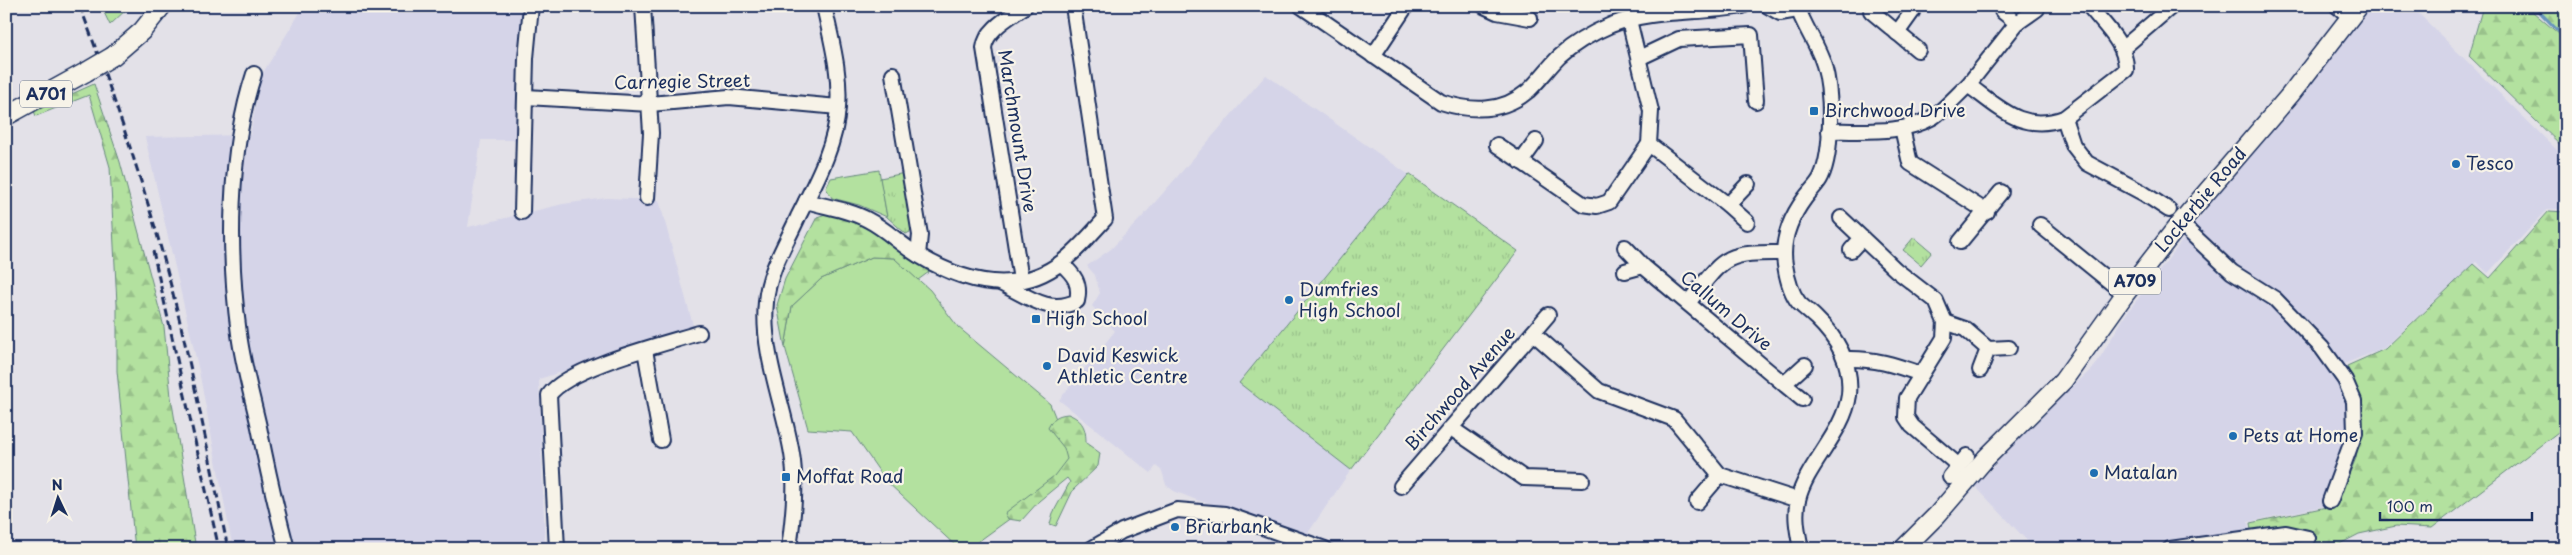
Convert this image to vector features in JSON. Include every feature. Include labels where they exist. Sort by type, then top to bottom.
[{"type":"main road","name":"A701","points":[[6,116],[113,56],[142,31],[162,6]]},
{"type":"main road","name":"Lockerbie Road","points":[[1903,549],[1937,515],[1986,458],[2063,380],[2125,294],[2180,223],[2290,95],[2349,10]]},
{"type":"street","points":[[522,212],[526,58],[532,6]]},
{"type":"street","points":[[643,6],[651,133],[647,198]]},
{"type":"street","points":[[789,549],[793,510],[792,455],[770,353],[765,322],[766,302],[768,282],[806,201],[835,131],[838,107],[837,74],[824,6]]},
{"type":"street","name":"Marchmount Drive","points":[[1021,280],[984,40],[990,33],[1025,6]]},
{"type":"street","points":[[806,201],[868,219],[918,255],[956,275],[984,282],[1002,284],[1021,280],[1061,263],[1105,219],[1074,6]]},
{"type":"street","points":[[1301,6],[1441,102],[1477,110],[1495,108],[1514,101],[1529,90],[1544,72],[1575,44],[1605,28],[1629,20],[1743,6]]},
{"type":"street","points":[[1373,56],[1406,6]]},
{"type":"street","points":[[1484,6],[1498,12],[1530,18]]},
{"type":"street","points":[[1768,6],[1780,13],[1792,10],[1797,6],[1803,25],[1824,64],[1829,146],[1821,177],[1794,213],[1783,253],[1787,282],[1799,303],[1834,337],[1846,359],[1849,385],[1844,410],[1798,500],[1796,525],[1800,549]]},
{"type":"street","points":[[1897,33],[1912,12],[1912,6]]},
{"type":"street","points":[[1968,85],[2012,117],[2027,122],[2052,122],[2064,118],[2126,70],[2123,48],[2089,6]]},
{"type":"street","points":[[2123,48],[2172,6]]},
{"type":"street","points":[[1829,131],[1902,128],[1934,116],[1968,85],[2017,23],[2037,9]]},
{"type":"street","points":[[1871,11],[1918,50]]},
{"type":"street","points":[[2002,11],[2017,23]]},
{"type":"street","points":[[1497,145],[1583,204],[1597,206],[1609,202],[1649,144],[1651,111],[1629,20]]},
{"type":"street","points":[[1639,58],[1679,39],[1751,36],[1756,101]]},
{"type":"street","points":[[254,74],[245,101],[239,141],[234,191],[233,269],[239,335],[276,508],[287,549]]},
{"type":"street","points":[[893,74],[920,235],[918,255]]},
{"type":"street","name":"Carnegie Street","points":[[526,97],[650,104],[729,97],[838,107]]},
{"type":"street","points":[[2064,118],[2073,144],[2087,163],[2143,193],[2169,210]]},
{"type":"street","points":[[1902,128],[1910,163],[1987,212]]},
{"type":"street","points":[[1521,162],[1536,141]]},
{"type":"street","points":[[1649,144],[1747,222]]},
{"type":"street","points":[[1728,205],[1748,184]]},
{"type":"street","points":[[1960,242],[1987,212],[2001,192]]},
{"type":"street","points":[[1841,218],[1896,270],[1936,301],[1945,322],[1944,338],[1907,398],[1906,417],[1912,426],[1959,467]]},
{"type":"street","points":[[2180,223],[2232,272],[2275,299],[2322,348],[2345,380],[2354,401],[2355,433],[2330,501]]},
{"type":"street","points":[[2040,225],[2125,294]]},
{"type":"street","points":[[1851,250],[1862,238]]},
{"type":"street","name":"Callum Drive","points":[[1624,247],[1643,266],[1802,399]]},
{"type":"street","points":[[1688,304],[1718,266],[1737,254],[1750,252],[1783,253]]},
{"type":"street","points":[[1002,284],[1050,308],[1066,306],[1077,301],[1080,289],[1075,276],[1061,263]]},
{"type":"street","points":[[1625,271],[1643,266]]},
{"type":"street","name":"Birchwood Avenue","points":[[1401,486],[1548,316]]},
{"type":"street","points":[[1945,322],[1965,329],[1988,349],[2009,348]]},
{"type":"street","points":[[556,549],[549,396],[556,386],[603,364],[699,333]]},
{"type":"street","points":[[1533,333],[1599,391],[1674,419],[1720,476],[1798,500]]},
{"type":"street","points":[[1980,370],[1988,349]]},
{"type":"street","points":[[645,350],[661,440]]},
{"type":"street","points":[[1846,359],[1868,358],[1880,360],[1921,374]]},
{"type":"street","points":[[1784,384],[1804,365]]},
{"type":"street","points":[[1451,428],[1524,478],[1582,480]]},
{"type":"street","points":[[1697,502],[1720,476]]},
{"type":"street","points":[[1092,548],[1122,531],[1177,510],[1225,514],[1326,549]]},
{"type":"street","points":[[2170,549],[2286,533],[2308,538]]},
{"type":"shaded area","points":[[304,6],[524,6],[517,63],[518,140],[481,140],[468,227],[563,204],[607,198],[659,200],[694,329],[539,379],[545,549],[233,549],[199,371],[145,137],[250,135],[261,76]]},
{"type":"shaded area","points":[[2373,6],[2411,6],[2566,159],[2566,209],[2548,209],[2488,273],[2476,262],[2384,348],[2344,364],[2362,406],[2354,460],[2334,504],[2248,522],[2249,531],[2139,549],[2035,549],[1975,486],[2047,410],[2095,366],[2126,314],[2211,203]]},
{"type":"shaded area","name":"Dumfries High School","points":[[1266,75],[1518,251],[1359,458],[1308,533],[1230,508],[1199,501],[1174,491],[1166,485],[1162,471],[1156,466],[1151,473],[1059,400],[1115,331],[1092,306],[1100,293],[1095,275],[1087,266],[1111,249],[1143,216]]},
{"type":"green space","points":[[101,6],[130,6],[110,25]]},
{"type":"green space","points":[[2483,6],[2526,6],[2566,40],[2566,150],[2469,56]]},
{"type":"green space","points":[[2534,6],[2566,6],[2566,39]]},
{"type":"green space","points":[[94,84],[120,162],[164,327],[171,397],[196,549],[135,549],[117,371],[117,304],[110,167],[89,95],[36,116],[34,111]]},
{"type":"green space","points":[[879,170],[887,217],[859,205],[832,198],[826,188],[831,178]]},
{"type":"green space","points":[[905,173],[913,226],[912,231],[906,234],[887,217],[880,178]]},
{"type":"green space","points":[[1409,174],[1518,251],[1351,470],[1239,383]]},
{"type":"green space","points":[[2549,211],[2566,212],[2566,426],[2432,528],[2396,526],[2359,534],[2330,549],[2254,549],[2250,523],[2336,505],[2356,458],[2364,405],[2347,366],[2385,349],[2474,264],[2490,278]]},
{"type":"green space","points":[[828,213],[844,218],[882,236],[929,272],[918,280],[894,258],[872,257],[821,279],[792,306],[785,347],[777,305],[785,279],[817,217]]},
{"type":"green space","points":[[1914,237],[1932,252],[1921,265],[1903,250]]},
{"type":"green space","points":[[872,257],[894,258],[930,290],[958,327],[1050,404],[1065,441],[1078,459],[1059,483],[968,549],[959,549],[886,481],[852,432],[808,429],[785,347],[792,306],[821,279]]},
{"type":"green space","points":[[1068,414],[1083,425],[1086,443],[1100,453],[1098,466],[1073,490],[1056,526],[1050,524],[1053,513],[1070,482],[1067,478],[1039,501],[1021,521],[1008,519],[1005,513],[1054,476],[1067,459],[1064,448],[1048,428],[1056,418]]},
{"type":"waterway","points":[[1617,6],[1623,13]]},
{"type":"waterway","points":[[2534,6],[2566,39]]},
{"type":"railway","points":[[80,6],[126,136],[163,255],[193,380],[228,549]]},
{"type":"railway","points":[[153,251],[219,549]]},
{"type":"place","name":"Birchwood Drive","points":[[1814,111]]},
{"type":"place","name":"Tesco","points":[[2456,164]]},
{"type":"place","name":"Dumfries High School","points":[[1289,300]]},
{"type":"place","name":"High School","points":[[1036,319]]},
{"type":"place","name":"David Keswick Athletic Centre","points":[[1047,366]]},
{"type":"place","name":"Pets at Home","points":[[2233,436]]},
{"type":"place","name":"Matalan","points":[[2094,473]]},
{"type":"place","name":"Moffat Road","points":[[786,477]]},
{"type":"place","name":"Briarbank","points":[[1175,527]]}]
